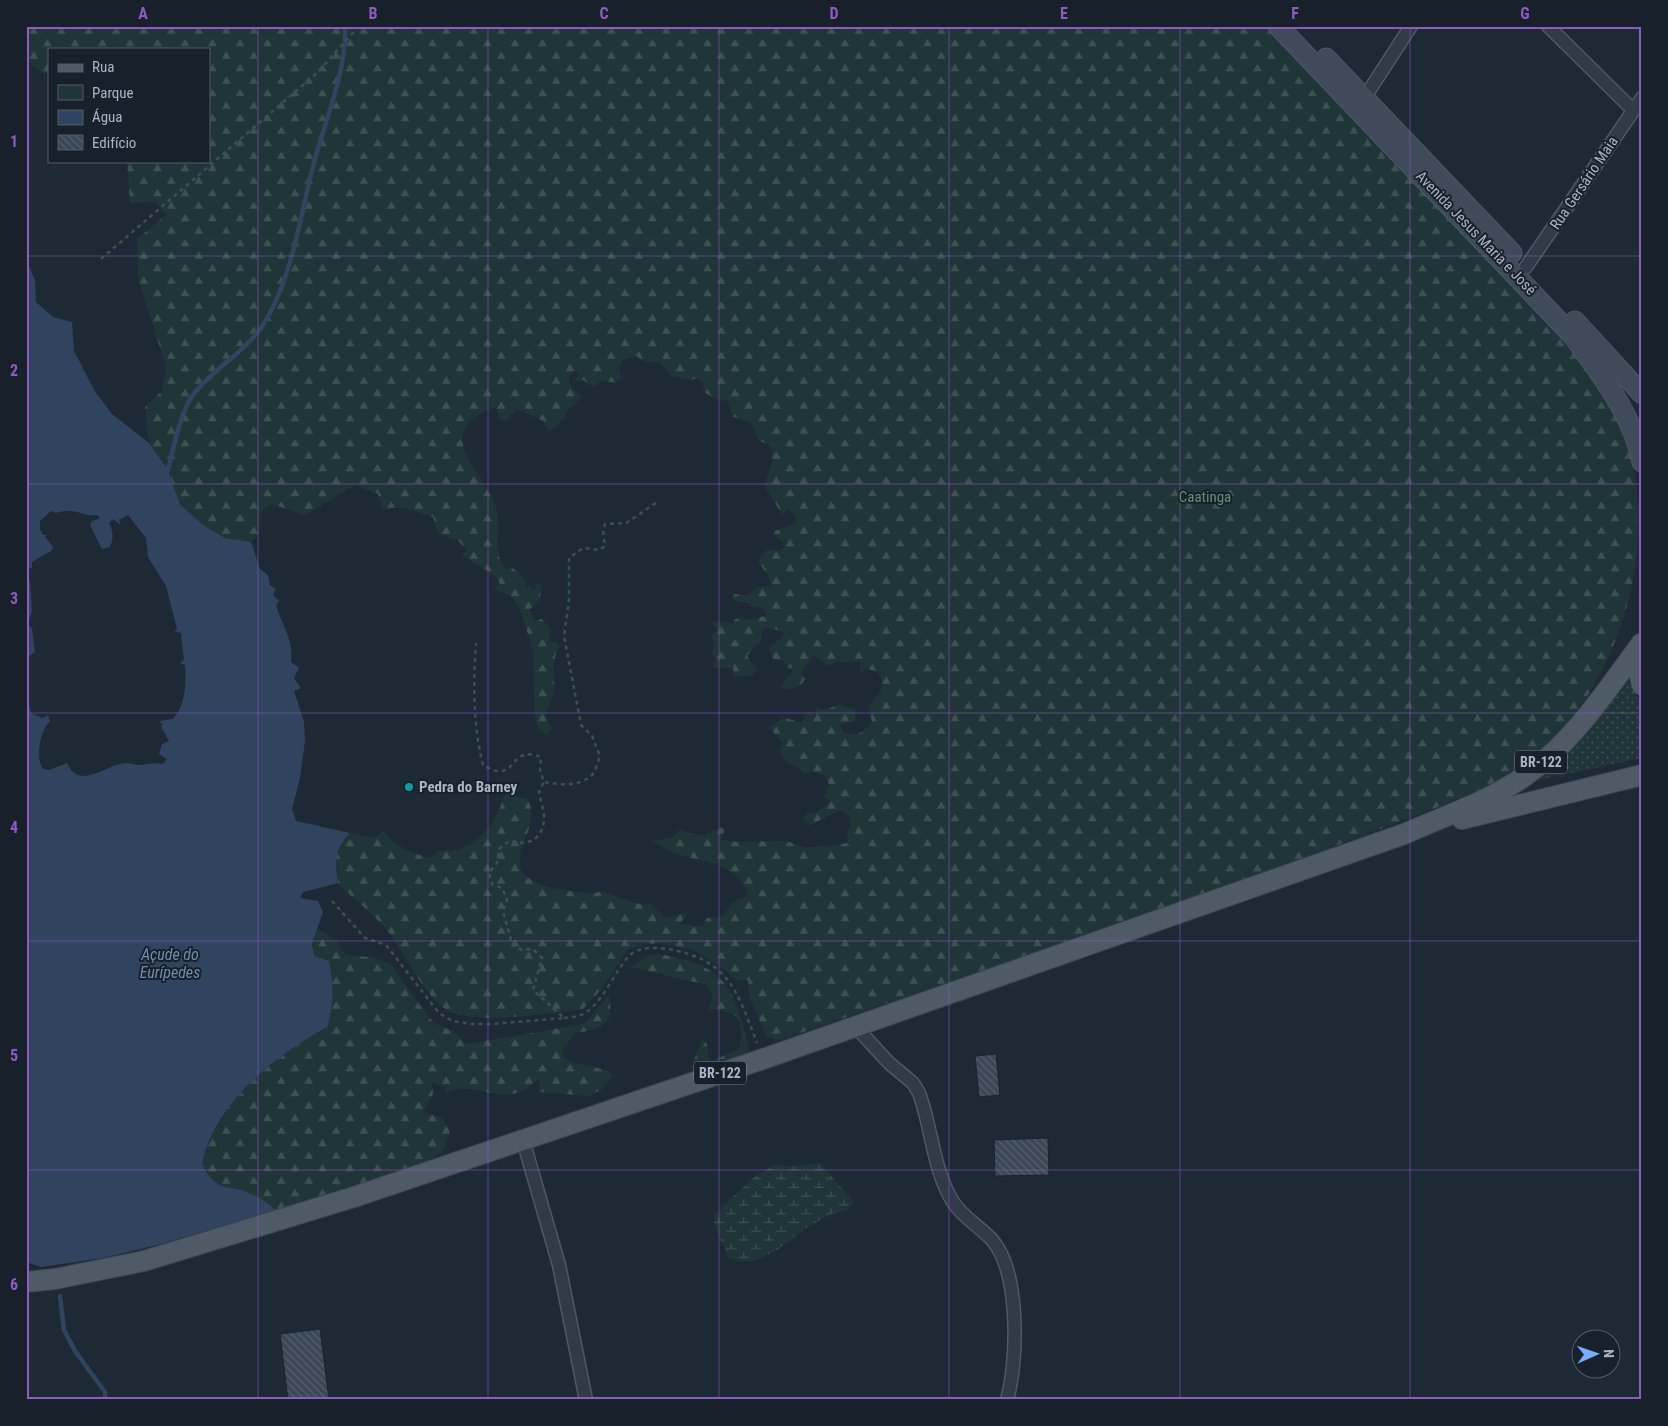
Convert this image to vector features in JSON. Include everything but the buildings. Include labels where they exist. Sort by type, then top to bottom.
[{"type":"main road","name":"Avenida Jesus Maria e José","points":[[1278,26],[1357,96],[1526,267],[1642,394]]},
{"type":"main road","name":"Avenida Jesus Maria e José","points":[[1295,26],[1574,337],[1612,391],[1630,426],[1642,462]]},
{"type":"main road","name":"BR-122","points":[[1641,642],[1639,672],[1642,685]]},
{"type":"main road","name":"BR-122","points":[[26,1282],[104,1270],[184,1250],[354,1198],[763,1059],[1404,834],[1490,796],[1526,775],[1573,733],[1641,642]]},
{"type":"main road","name":"BR-122","points":[[1404,834],[1642,775]]},
{"type":"street","points":[[1357,96],[1411,26]]},
{"type":"street","points":[[1548,26],[1633,110]]},
{"type":"street","name":"Rua Gersário Maia","points":[[1526,267],[1642,98]]},
{"type":"street","points":[[855,1026],[889,1063],[913,1083],[919,1093],[944,1184],[953,1202],[964,1216],[992,1240],[1001,1253],[1008,1270],[1015,1346],[1013,1378],[1006,1400]]},
{"type":"street","points":[[523,1140],[559,1265],[586,1400]]},
{"type":"path","points":[[101,259],[317,73],[360,26]]},
{"type":"path","points":[[544,782],[560,785],[578,783],[593,774],[600,756],[592,736],[581,725],[564,636],[569,600],[569,558],[583,548],[599,550],[605,546],[603,531],[605,524],[626,523],[659,501]]},
{"type":"path","points":[[476,643],[474,671],[476,739],[483,765],[498,772],[510,768],[519,756],[531,753],[542,757],[540,770],[544,782],[539,792],[545,819],[540,835],[532,842],[525,844],[510,841],[499,849],[497,863],[489,873],[492,884],[502,888],[506,899],[503,911],[512,944],[522,950],[533,949],[542,958],[533,990],[564,1018]]},
{"type":"path","points":[[332,901],[365,938],[386,945],[439,1012],[452,1020],[471,1024],[564,1018],[583,1014],[600,998],[631,954],[646,948],[688,953],[717,969],[729,980],[738,993],[763,1059]]},
{"type":"green space","name":"Caatinga","points":[[26,26],[1267,26],[1553,322],[1585,364],[1617,415],[1632,459],[1638,507],[1637,555],[1628,604],[1612,650],[1589,693],[1560,731],[1526,763],[1499,780],[1410,818],[1273,869],[777,1041],[766,1036],[749,996],[748,980],[738,981],[718,965],[693,950],[660,943],[645,944],[628,950],[601,990],[583,1009],[493,1018],[459,1015],[447,1010],[431,996],[390,934],[338,883],[336,856],[344,839],[350,833],[374,838],[384,831],[400,846],[419,855],[433,858],[438,850],[456,850],[465,847],[480,837],[487,830],[499,811],[509,790],[517,797],[528,799],[531,809],[531,818],[520,861],[521,869],[532,880],[562,890],[592,893],[604,892],[633,902],[651,904],[665,918],[688,912],[680,924],[702,927],[707,918],[722,917],[733,902],[748,895],[743,884],[728,869],[674,853],[653,841],[672,838],[679,830],[701,836],[722,827],[725,830],[720,840],[727,841],[785,841],[810,847],[848,843],[847,831],[851,827],[849,817],[841,810],[810,825],[803,818],[808,812],[814,814],[830,802],[824,796],[829,785],[826,775],[811,772],[804,774],[789,762],[780,752],[783,743],[769,728],[783,717],[802,723],[806,713],[816,715],[816,707],[823,711],[840,704],[855,710],[855,721],[840,724],[844,733],[853,735],[860,733],[872,722],[868,706],[881,691],[882,679],[876,671],[867,669],[860,672],[860,662],[838,662],[828,666],[814,655],[801,673],[805,679],[801,686],[783,690],[781,686],[795,669],[788,668],[784,661],[773,659],[769,650],[784,632],[766,627],[762,632],[760,642],[747,656],[757,669],[753,675],[734,677],[733,668],[714,668],[713,665],[716,659],[712,654],[714,644],[712,636],[717,630],[712,623],[716,621],[734,623],[734,620],[741,617],[745,620],[767,616],[763,608],[752,607],[750,603],[733,601],[732,597],[735,594],[748,595],[759,587],[771,586],[769,577],[758,561],[767,550],[780,551],[784,547],[783,542],[774,535],[775,531],[796,523],[795,515],[788,509],[781,515],[764,485],[772,459],[771,449],[768,444],[759,441],[752,425],[732,416],[729,402],[722,399],[717,400],[704,392],[703,383],[698,378],[691,380],[671,376],[659,361],[645,362],[636,356],[623,360],[619,368],[621,377],[616,383],[601,380],[594,387],[583,380],[578,382],[575,380],[579,375],[574,371],[569,375],[569,382],[576,393],[581,394],[580,398],[567,411],[565,417],[549,432],[543,421],[517,409],[506,421],[500,419],[496,407],[475,418],[465,429],[462,441],[466,454],[491,496],[497,511],[498,551],[500,558],[508,569],[511,567],[522,575],[526,588],[530,585],[533,591],[538,583],[541,587],[540,599],[529,610],[534,620],[542,619],[551,629],[549,642],[556,641],[559,647],[554,663],[554,691],[546,719],[553,728],[547,735],[538,729],[535,714],[533,650],[519,606],[510,595],[494,590],[500,583],[494,575],[462,556],[467,549],[458,541],[438,533],[433,517],[402,508],[383,510],[378,494],[355,485],[304,515],[272,504],[261,511],[260,533],[251,542],[225,538],[203,525],[180,503],[168,470],[149,443],[145,407],[162,391],[166,367],[138,278],[137,239],[166,215],[156,201],[130,203],[127,162],[210,162],[210,48],[48,48],[48,73],[43,73],[26,60]]},
{"type":"green space","points":[[1628,679],[1642,707],[1642,758],[1533,781],[1594,723]]},
{"type":"green space","points":[[317,929],[336,940],[346,955],[371,957],[391,964],[434,1023],[455,1032],[466,1044],[584,1024],[609,995],[610,1013],[608,1019],[604,1024],[593,1030],[575,1033],[564,1047],[563,1057],[575,1063],[613,1074],[601,1090],[588,1096],[539,1092],[539,1078],[526,1089],[514,1094],[502,1095],[469,1089],[457,1089],[445,1093],[445,1087],[432,1082],[433,1094],[423,1112],[442,1118],[450,1131],[443,1152],[427,1163],[276,1210],[264,1200],[253,1195],[217,1184],[202,1164],[209,1142],[220,1121],[234,1101],[268,1067],[287,1052],[327,1027],[312,944]]},
{"type":"green space","points":[[659,954],[700,965],[724,983],[732,995],[744,1028],[749,1049],[744,1054],[693,1070],[693,1062],[703,1039],[707,1044],[710,1062],[740,1048],[740,1022],[733,1014],[708,1009],[713,997],[707,985],[631,967],[648,955]]},
{"type":"green space","points":[[820,1163],[854,1202],[846,1211],[831,1214],[803,1230],[776,1251],[756,1260],[741,1262],[728,1258],[717,1232],[713,1216],[753,1178],[774,1165],[795,1166]]},
{"type":"water","name":"Açude do Eurípedes","points":[[26,259],[35,280],[36,302],[53,317],[72,322],[74,351],[94,390],[112,414],[149,443],[168,470],[180,504],[203,525],[225,538],[251,542],[260,569],[268,575],[270,585],[276,589],[273,595],[279,601],[276,605],[291,646],[291,662],[299,668],[294,678],[301,688],[294,691],[304,722],[305,741],[300,778],[292,809],[296,821],[350,833],[344,839],[336,856],[338,883],[303,892],[300,898],[318,901],[323,912],[312,944],[314,956],[329,961],[331,970],[332,1002],[327,1027],[287,1052],[250,1083],[220,1121],[209,1142],[202,1164],[217,1184],[253,1195],[264,1200],[276,1210],[157,1245],[103,1258],[41,1267],[26,1262],[26,692],[31,713],[42,718],[48,715],[50,721],[46,725],[41,738],[39,758],[43,769],[49,770],[67,763],[72,771],[78,775],[85,776],[125,763],[141,765],[163,764],[167,759],[159,754],[162,744],[169,741],[161,726],[163,725],[159,721],[173,719],[180,707],[185,687],[185,665],[180,663],[184,660],[181,633],[174,631],[177,629],[166,586],[148,557],[146,538],[128,515],[119,520],[121,525],[113,519],[109,523],[112,540],[110,547],[102,549],[90,525],[92,521],[100,518],[97,515],[74,511],[56,513],[51,511],[40,521],[40,529],[43,535],[47,535],[45,537],[53,547],[51,551],[32,562],[32,568],[26,569]]},
{"type":"water","points":[[26,577],[30,581],[32,611],[28,623],[32,629],[35,652],[29,656],[26,664]]},
{"type":"waterway","points":[[168,470],[178,431],[185,410],[193,395],[209,377],[256,335],[273,307],[281,288],[294,248],[313,166],[339,79],[345,43],[345,26]]},
{"type":"waterway","points":[[60,1296],[64,1330],[75,1351],[105,1392],[105,1400]]},
{"type":"place","name":"Pedra do Barney","points":[[409,787]]}]
